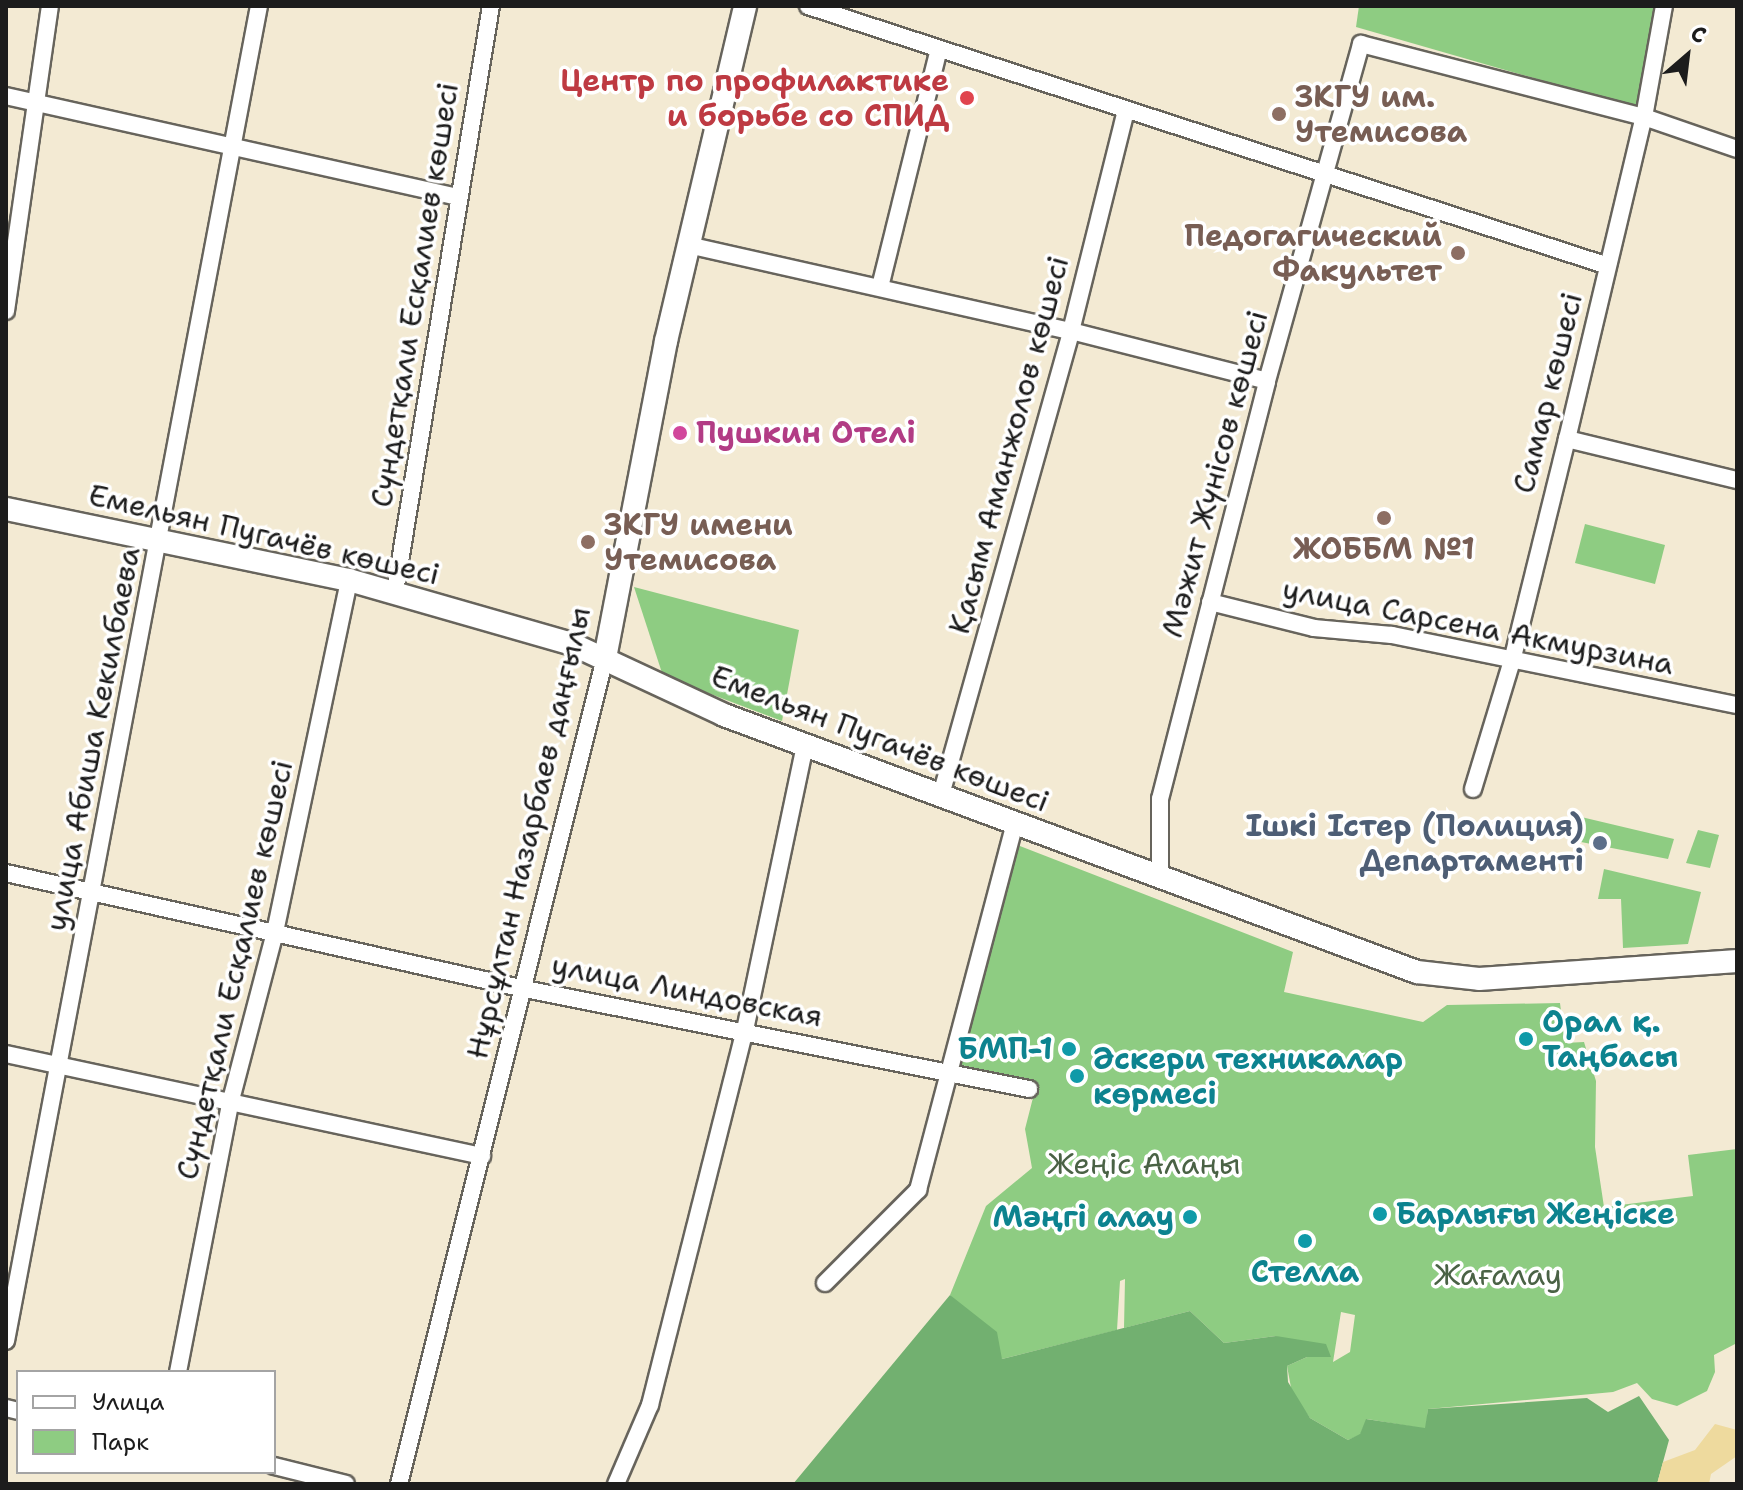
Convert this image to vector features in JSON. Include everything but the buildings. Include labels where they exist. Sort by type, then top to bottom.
[{"type":"main road","name":"Нұрсұлтан Назарбаев даңғылы","points":[[605,658],[688,245],[745,6]]},
{"type":"main road","name":"Емельян Пугачёв көшесі","points":[[6,509],[349,580],[605,658],[724,715],[805,746],[1439,976],[1479,979],[1737,961]]},
{"type":"street","points":[[6,311],[50,6]]},
{"type":"street","name":"улица Абиша Кекилбаева","points":[[6,1341],[56,1063],[162,540],[259,6]]},
{"type":"street","name":"Сүндетқали Есқалиев көшесі","points":[[395,592],[491,6]]},
{"type":"street","points":[[808,6],[1608,266]]},
{"type":"street","name":"Самар көшесі","points":[[1473,789],[1513,657],[1567,439],[1644,117],[1664,6]]},
{"type":"street","name":"Мәжит Жүнісов көшесі","points":[[1160,875],[1160,799],[1267,381],[1361,44],[1644,117]]},
{"type":"street","points":[[880,287],[939,49]]},
{"type":"street","points":[[6,96],[458,197]]},
{"type":"street","name":"Қасым Аманжолов көшесі","points":[[941,795],[1071,331],[1126,110]]},
{"type":"street","points":[[1644,117],[1737,149]]},
{"type":"street","points":[[688,245],[1071,331],[1267,381]]},
{"type":"street","points":[[1567,439],[1737,480]]},
{"type":"street","name":"Сүндетқали Есқалиев көшесі","points":[[178,1370],[231,1100],[275,932],[349,580]]},
{"type":"street","name":"улица Сарсена Акмурзина","points":[[1210,602],[1314,628],[1392,635],[1513,657],[1737,705]]},
{"type":"street","name":"Нұрсұлтан Назарбаев даңғылы","points":[[399,1484],[525,989],[605,658]]},
{"type":"street","points":[[616,1484],[650,1405],[745,1030],[805,746]]},
{"type":"street","points":[[825,1283],[918,1190],[1015,822]]},
{"type":"street","name":"улица Линдовская","points":[[6,873],[525,989],[745,1030],[1029,1089]]},
{"type":"street","points":[[6,1054],[482,1156]]},
{"type":"street","points":[[276,1466],[346,1484]]},
{"type":"green space","points":[[1359,6],[1660,6],[1641,109],[1356,27]]},
{"type":"green space","points":[[1585,524],[1665,545],[1655,584],[1575,563]]},
{"type":"green space","points":[[634,587],[799,630],[782,721],[663,676]]},
{"type":"green space","points":[[1577,816],[1674,839],[1668,859],[1581,842],[1572,836]]},
{"type":"green space","points":[[1698,830],[1719,835],[1710,868],[1686,863]]},
{"type":"green space","points":[[1015,844],[1293,952],[1284,992],[1423,1022],[1447,1005],[1560,1003],[1565,1043],[1584,1042],[1596,1081],[1595,1147],[1604,1207],[1693,1196],[1688,1155],[1737,1149],[1737,1343],[1714,1355],[1715,1372],[1707,1391],[1677,1406],[1652,1399],[1637,1383],[1613,1392],[1428,1409],[1426,1429],[1367,1419],[1360,1435],[1348,1440],[1310,1418],[1292,1393],[1287,1366],[1307,1357],[1276,1336],[1224,1343],[1190,1311],[1124,1328],[1125,1279],[1120,1281],[1117,1330],[1002,1359],[950,1295],[986,1206],[1032,1168],[1025,1129],[1037,1082],[961,1065]],"holes":[[[1341,1312],[1355,1315],[1350,1352],[1333,1362]]]},
{"type":"green space","points":[[1604,869],[1701,892],[1688,944],[1623,948],[1621,899],[1598,899]]},
{"type":"green space","points":[[950,1295],[997,1332],[1002,1359],[1190,1311],[1224,1343],[1276,1336],[1326,1344],[1331,1357],[1307,1357],[1287,1366],[1288,1382],[1310,1418],[1348,1440],[1360,1434],[1366,1419],[1425,1428],[1428,1409],[1587,1398],[1608,1412],[1639,1396],[1669,1440],[1657,1484],[793,1484]]},
{"type":"sand","points":[[1715,1424],[1737,1430],[1737,1456],[1711,1474],[1709,1484],[1657,1484],[1663,1462],[1695,1450]]},
{"type":"place","name":"Центр по профилактике и борьбе со СПИД","points":[[967,98]]},
{"type":"place","name":"ЗКГУ им. Утемисова","points":[[1279,114]]},
{"type":"place","name":"Педогагический Факультет","points":[[1458,253]]},
{"type":"place","name":"Пушкин Отелі","points":[[680,433]]},
{"type":"place","name":"ЖОББМ №1","points":[[1384,518]]},
{"type":"place","name":"ЗКГУ имени Утемисова","points":[[588,542]]},
{"type":"place","name":"Ішкі Істер (Полиция) Департаменті","points":[[1600,843]]},
{"type":"place","name":"Орал қ. Таңбасы","points":[[1526,1039]]},
{"type":"place","name":"БМП-1","points":[[1069,1049]]},
{"type":"place","name":"Әскери техникалар көрмесі","points":[[1077,1076]]},
{"type":"place","name":"Барлығы Жеңіске","points":[[1380,1214]]},
{"type":"place","name":"Мәңгі алау","points":[[1190,1217]]},
{"type":"place","name":"Стелла","points":[[1305,1241]]},
{"type":"park label","name":"Жеңіс Алаңы","points":[[1144,1164]]},
{"type":"park label","name":"Жағалау","points":[[1498,1275]]}]
